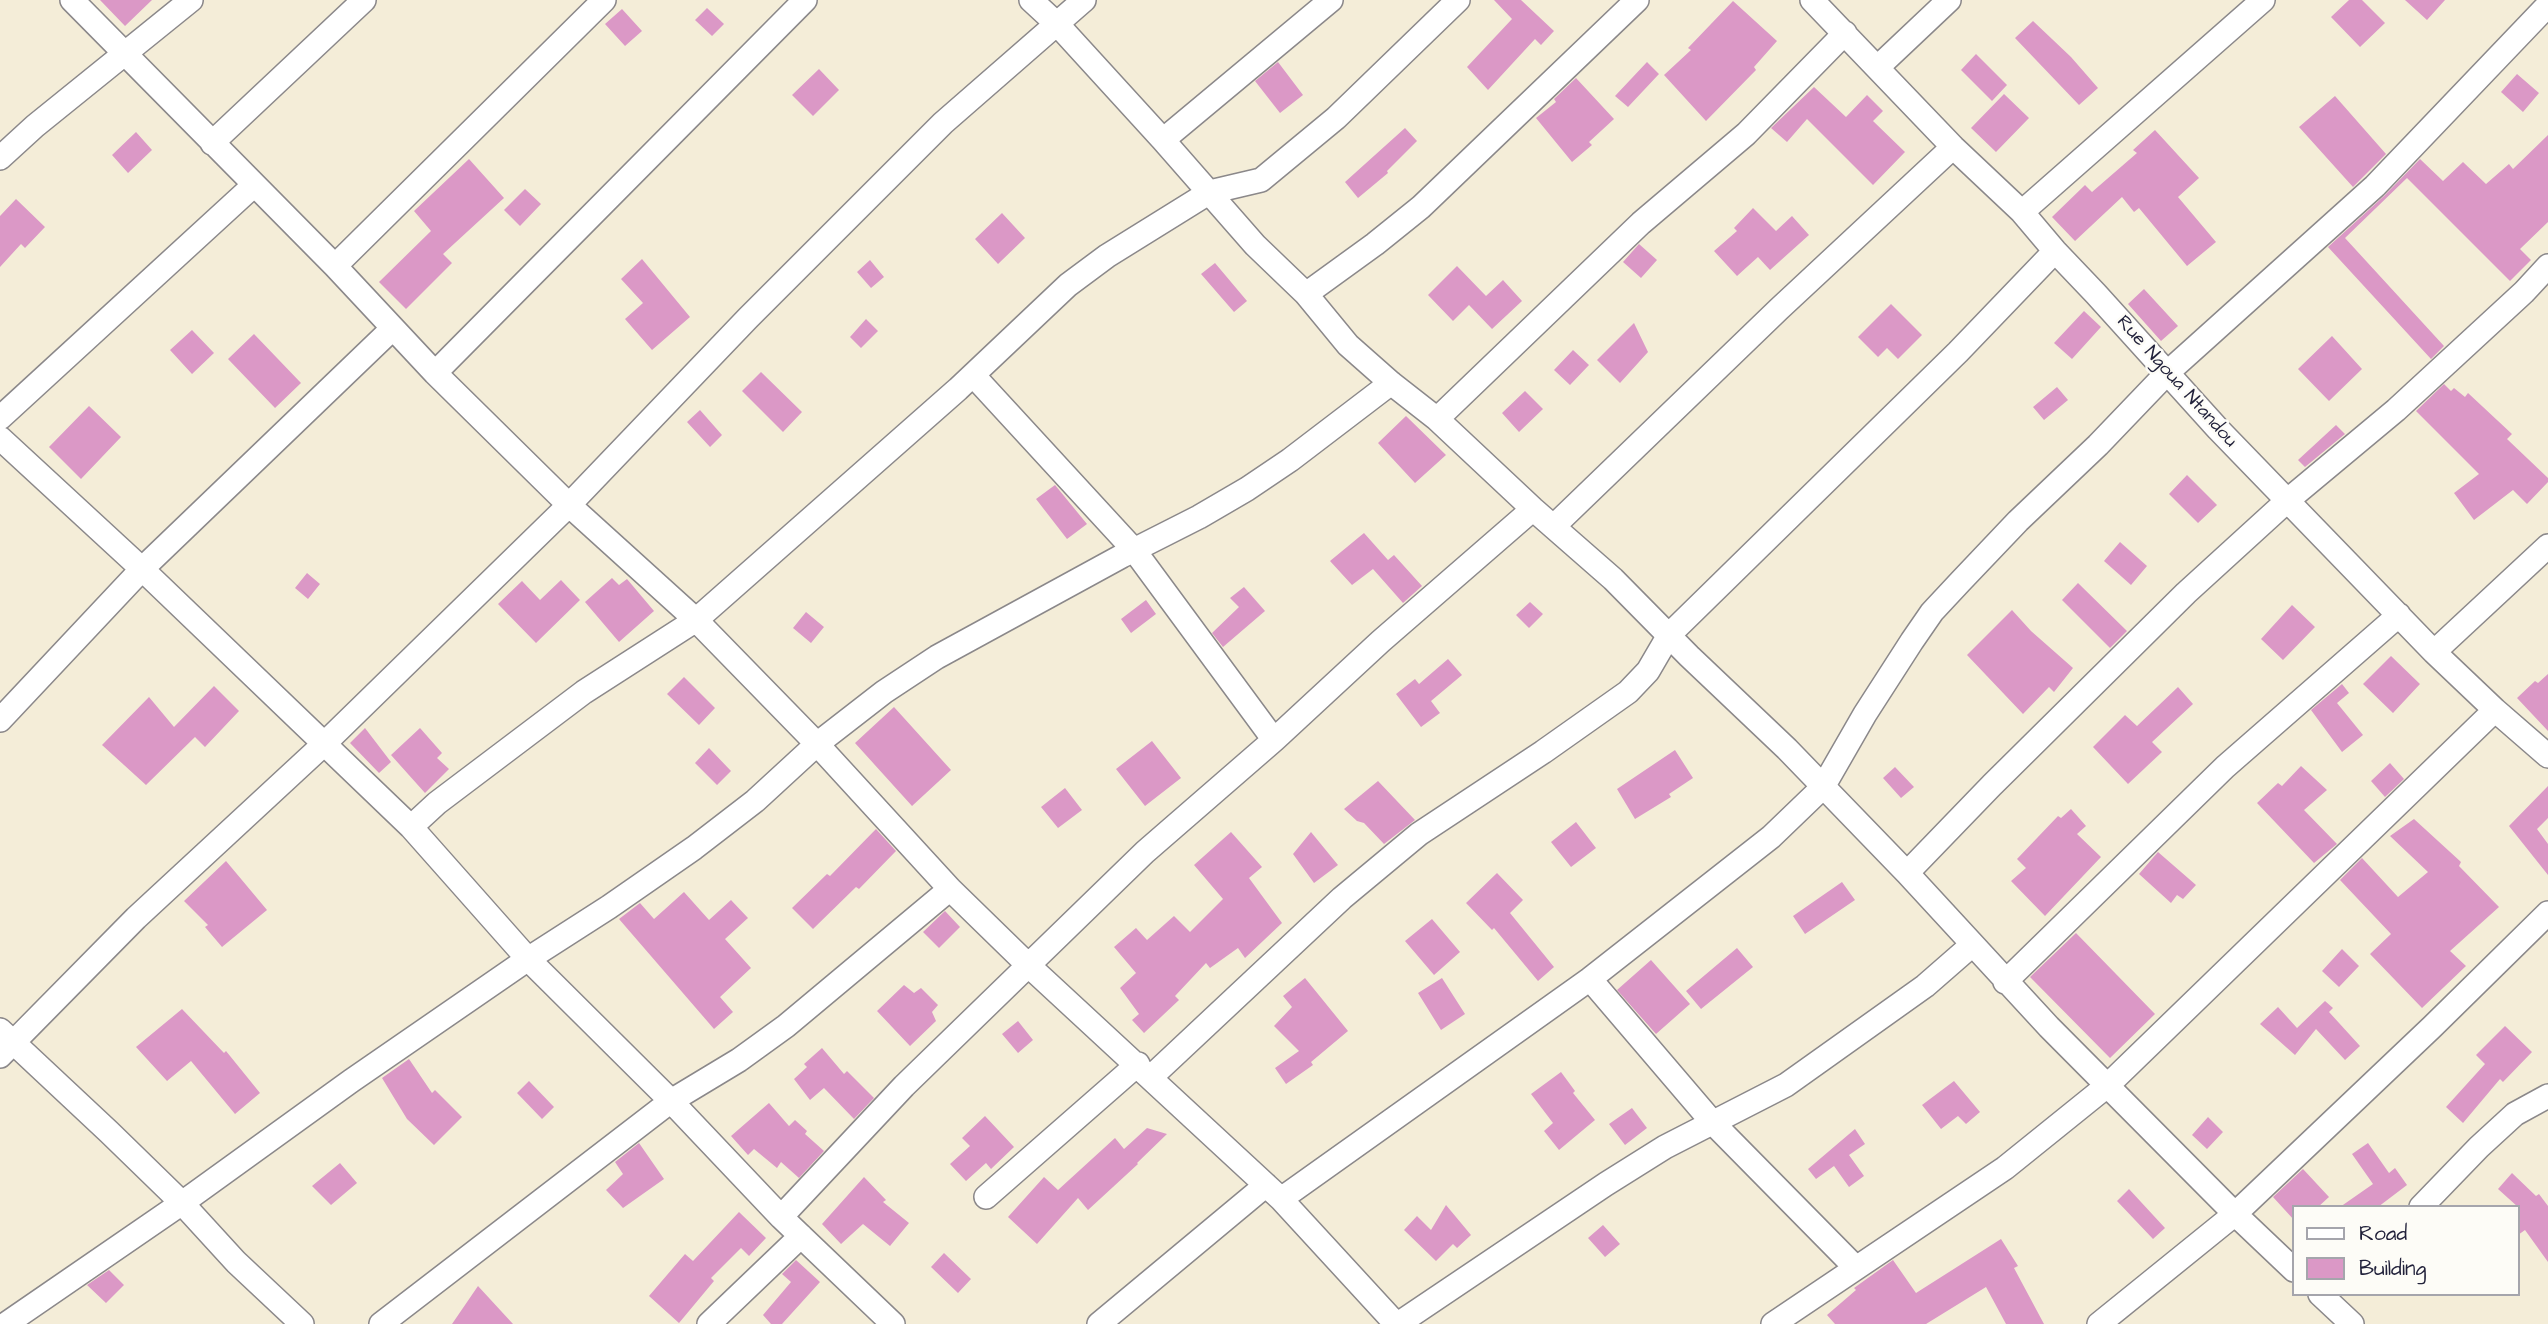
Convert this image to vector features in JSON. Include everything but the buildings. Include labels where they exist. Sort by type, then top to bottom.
[{"type":"street","points":[[72,0],[335,266],[435,373],[569,505],[696,620],[817,744],[950,889],[1273,1192],[1397,1324],[1665,1147],[1786,1085],[1925,986],[1972,945]]},
{"type":"street","points":[[0,158],[191,0]]},
{"type":"street","points":[[212,144],[364,0]]},
{"type":"street","points":[[335,266],[604,0]]},
{"type":"street","points":[[435,373],[805,0]]},
{"type":"street","points":[[1031,0],[1058,24],[1255,245],[1306,294],[1348,345],[1437,419],[1613,579],[1787,749],[1907,873],[2005,982],[2292,1268]]},
{"type":"street","points":[[298,1323],[236,1262],[182,1203],[4,1042],[324,744],[569,505],[748,318],[943,123],[1084,0]]},
{"type":"street","points":[[1163,140],[1331,0]]},
{"type":"street","points":[[411,827],[437,803],[584,692],[696,620],[973,375],[1068,285],[1107,256],[1210,192],[1261,180],[1336,118],[1458,0]]},
{"type":"street","points":[[1306,294],[1421,207],[1637,0]]},
{"type":"street","name":"Rue Ngoua Ntandou","points":[[1812,0],[1952,147],[2022,212],[2218,429],[2434,652],[2548,756]]},
{"type":"street","points":[[1878,67],[1949,0]]},
{"type":"street","points":[[2022,212],[2263,0]]},
{"type":"street","points":[[1099,1324],[1273,1192],[1590,979],[1771,837],[1823,787],[1865,714],[1932,612],[2018,521],[2098,445],[2167,373],[2375,186],[2548,5]]},
{"type":"street","points":[[1437,419],[1641,223],[1746,134],[1844,33]]},
{"type":"street","points":[[1554,526],[1952,147]]},
{"type":"street","points":[[0,418],[253,186]]},
{"type":"street","points":[[986,1198],[1144,1070],[1419,834],[1628,692],[1648,671],[1669,635],[1958,352],[2055,251]]},
{"type":"street","points":[[1907,873],[2147,630],[2288,500],[2396,410],[2524,292],[2548,266]]},
{"type":"street","points":[[0,720],[142,569],[392,329]]},
{"type":"street","points":[[973,375],[1134,550],[1274,740]]},
{"type":"street","points":[[6,1324],[528,959],[694,848],[755,801],[817,744],[884,692],[937,657],[1199,517],[1247,488],[1290,460],[1391,383]]},
{"type":"street","points":[[0,438],[142,569],[411,827],[528,959],[671,1101],[781,1217],[893,1324]]},
{"type":"street","points":[[781,1217],[904,1086],[1145,852],[1533,509]]},
{"type":"street","points":[[2434,652],[2548,546]]},
{"type":"street","points":[[2005,982],[2110,876],[2225,767],[2399,615]]},
{"type":"street","points":[[1773,1324],[2005,1168],[2108,1085],[2495,710]]},
{"type":"street","points":[[381,1324],[671,1101],[739,1060],[786,1026],[950,889]]},
{"type":"street","points":[[2099,1324],[2235,1213],[2548,913]]},
{"type":"street","points":[[1590,979],[1713,1123],[1856,1268]]},
{"type":"street","points":[[2423,1205],[2515,1114],[2548,1096]]},
{"type":"street","points":[[709,1324],[802,1236]]},
{"type":"street","points":[[2328,1297],[2352,1324]]}]
